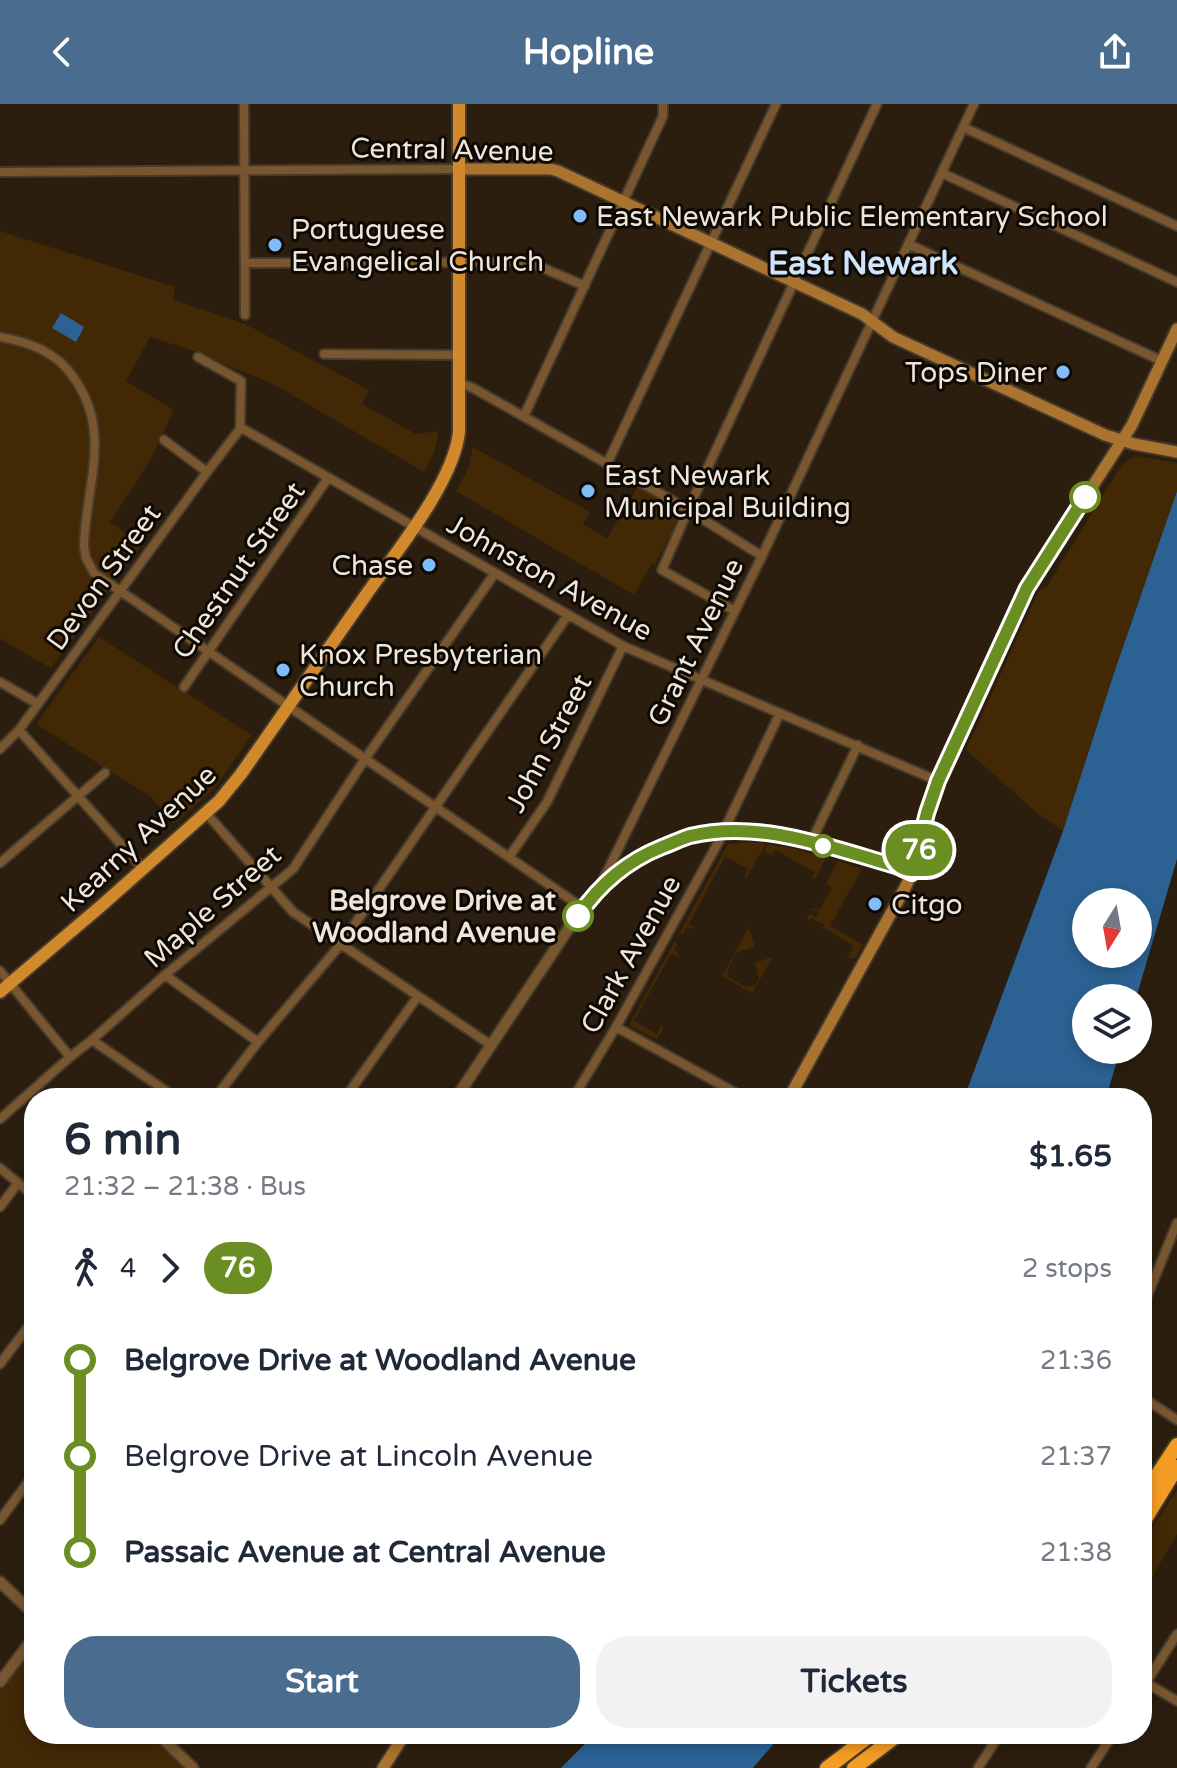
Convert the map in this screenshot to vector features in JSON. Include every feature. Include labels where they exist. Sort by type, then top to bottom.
[{"type":"highway","points":[[1152,1483],[1177,1445]]},
{"type":"highway","points":[[1152,1508],[1177,1467]]},
{"type":"highway","points":[[827,1768],[859,1744]]},
{"type":"highway","points":[[854,1768],[886,1744]]},
{"type":"main road","name":"Kearny Avenue","points":[[0,992],[219,801],[413,527],[448,468],[459,432],[459,104]]},
{"type":"main road","name":"Central Avenue","points":[[458,169],[550,169],[794,281],[862,314],[893,337],[1105,435],[1177,452]]},
{"type":"main road","points":[[795,1088],[912,873],[938,781],[1027,588],[1136,417],[1177,329]]},
{"type":"main road","points":[[383,1768],[399,1744]]},
{"type":"street","points":[[244,104],[245,315]]},
{"type":"street","points":[[524,416],[663,116],[663,104]]},
{"type":"street","points":[[607,464],[776,104]]},
{"type":"street","points":[[735,611],[662,570],[877,104]]},
{"type":"street","name":"Grant Avenue","points":[[596,894],[762,556],[974,104]]},
{"type":"street","points":[[963,127],[1177,226]]},
{"type":"street","name":"Central Avenue","points":[[0,172],[458,169]]},
{"type":"street","points":[[942,173],[1177,282]]},
{"type":"street","points":[[908,244],[1162,361]]},
{"type":"street","points":[[245,263],[529,262],[585,286]]},
{"type":"street","points":[[0,337],[32,345],[55,357],[73,375],[88,402],[93,419],[95,453],[84,552],[94,573],[583,908]]},
{"type":"street","points":[[324,354],[459,355]]},
{"type":"street","points":[[198,357],[241,381],[240,429]]},
{"type":"street","points":[[459,383],[524,416],[762,556]]},
{"type":"street","name":"Devon Street","points":[[0,749],[19,730],[240,429]]},
{"type":"street","name":"Johnston Avenue","points":[[240,429],[623,646],[938,781]]},
{"type":"street","points":[[164,440],[207,472]]},
{"type":"street","name":"Chestnut Street","points":[[184,687],[328,478]]},
{"type":"street","name":"Maple Street","points":[[35,1088],[293,869],[365,759],[495,573]]},
{"type":"street","points":[[223,1088],[341,944],[568,615]]},
{"type":"street","name":"John Street","points":[[509,857],[547,802],[623,646]]},
{"type":"street","points":[[0,682],[38,704]]},
{"type":"street","name":"Clark Avenue","points":[[579,1088],[616,1027],[723,831],[780,713]]},
{"type":"street","points":[[19,730],[143,869]]},
{"type":"street","points":[[811,842],[858,745]]},
{"type":"street","points":[[0,863],[105,773]]},
{"type":"street","points":[[206,813],[293,912],[491,1045]]},
{"type":"street","points":[[463,1088],[583,908],[611,878],[641,856],[689,836],[723,831],[753,832],[811,842],[912,873]]},
{"type":"street","points":[[0,971],[70,1057]]},
{"type":"street","points":[[165,975],[258,1042]]},
{"type":"street","points":[[352,1088],[418,996]]},
{"type":"street","points":[[616,1027],[727,1088]]},
{"type":"street","points":[[92,1040],[162,1088]]},
{"type":"street","name":"Maple Street","points":[[0,1119],[24,1098]]},
{"type":"street","points":[[0,1168],[24,1188]]},
{"type":"street","points":[[0,1207],[18,1183]]},
{"type":"street","points":[[1152,1284],[1177,1223]]},
{"type":"street","points":[[0,1364],[24,1332]]},
{"type":"street","points":[[1152,1404],[1177,1420]]},
{"type":"street","points":[[0,1520],[24,1488]]},
{"type":"street","points":[[0,1582],[24,1605]]},
{"type":"street","points":[[1152,1671],[1177,1634]]},
{"type":"street","points":[[0,1682],[24,1650]]},
{"type":"street","points":[[1152,1688],[1177,1701]]},
{"type":"street","points":[[168,1744],[193,1768]]},
{"type":"street","points":[[978,1768],[994,1744]]},
{"type":"street","points":[[1091,1768],[1107,1744]]},
{"type":"shaded area","points":[[0,231],[175,287],[173,300],[245,324],[369,390],[362,404],[416,434],[439,431],[433,455],[424,472],[273,384],[150,337],[126,381],[174,410],[150,461],[110,522],[141,545],[51,668],[0,639]]},
{"type":"shaded area","points":[[473,447],[590,512],[583,524],[607,538],[639,485],[683,512],[655,565],[652,564],[634,595],[456,491],[468,469]]},
{"type":"shaded area","points":[[1138,456],[1177,463],[1177,491],[1063,831],[1036,812],[966,750],[1039,590],[1047,586],[1121,466]]},
{"type":"shaded area","points":[[99,637],[252,735],[214,789],[174,824],[151,797],[36,724]]},
{"type":"shaded area","points":[[765,843],[765,846],[746,878],[748,869],[725,857],[689,924],[693,929],[687,927],[675,942],[678,944],[674,950],[679,953],[678,957],[671,954],[634,1021],[657,1034],[661,1026],[663,1028],[657,1040],[629,1025],[728,844]]},
{"type":"shaded area","points":[[767,844],[824,857],[825,861],[814,880],[815,872],[775,850],[771,855],[764,852]]},
{"type":"shaded area","points":[[838,861],[862,869],[830,926],[863,945],[855,958],[847,958],[853,946],[825,928],[823,930],[824,925],[807,918],[809,914],[817,917],[819,912],[811,911],[813,908],[819,910],[832,888],[826,883]]},
{"type":"shaded area","points":[[749,927],[755,947],[737,952],[727,971],[729,978],[746,987],[755,985],[759,979],[755,962],[773,957],[752,993],[722,976]]},
{"type":"shaded area","points":[[1177,1490],[1177,1534],[1152,1578],[1152,1527]]},
{"type":"shaded area","points":[[24,1648],[24,1744],[171,1744],[196,1768],[0,1768],[0,1680]]},
{"type":"water","points":[[61,313],[84,327],[76,342],[52,328]]},
{"type":"water","points":[[1177,491],[1177,859],[1152,944],[1152,888],[1072,888],[1072,968],[1145,968],[1140,984],[1072,984],[1072,1064],[1116,1064],[1109,1088],[968,1088],[1063,831]]},
{"type":"water","points":[[585,1744],[773,1744],[753,1768],[561,1768]]},
{"type":"bus line","name":"76","points":[[578,916],[611,878],[641,856],[689,836],[723,831],[776,834],[912,873],[938,781],[1027,588],[1085,497]]},
{"type":"place","name":"East Newark Public Elementary School","points":[[580,216]]},
{"type":"place","name":"Portuguese Evangelical Church","points":[[275,245]]},
{"type":"place","name":"Tops Diner","points":[[1063,372]]},
{"type":"place","name":"East Newark Municipal Building","points":[[588,491]]},
{"type":"place","name":"Chase","points":[[429,565]]},
{"type":"place","name":"Knox Presbyterian Church","points":[[283,670]]},
{"type":"place","name":"Citgo","points":[[875,904]]},
{"type":"place","name":"Belgrove Drive at Woodland Avenue","points":[[578,916]]},
{"type":"district","name":"East Newark","points":[[863,263]]}]
